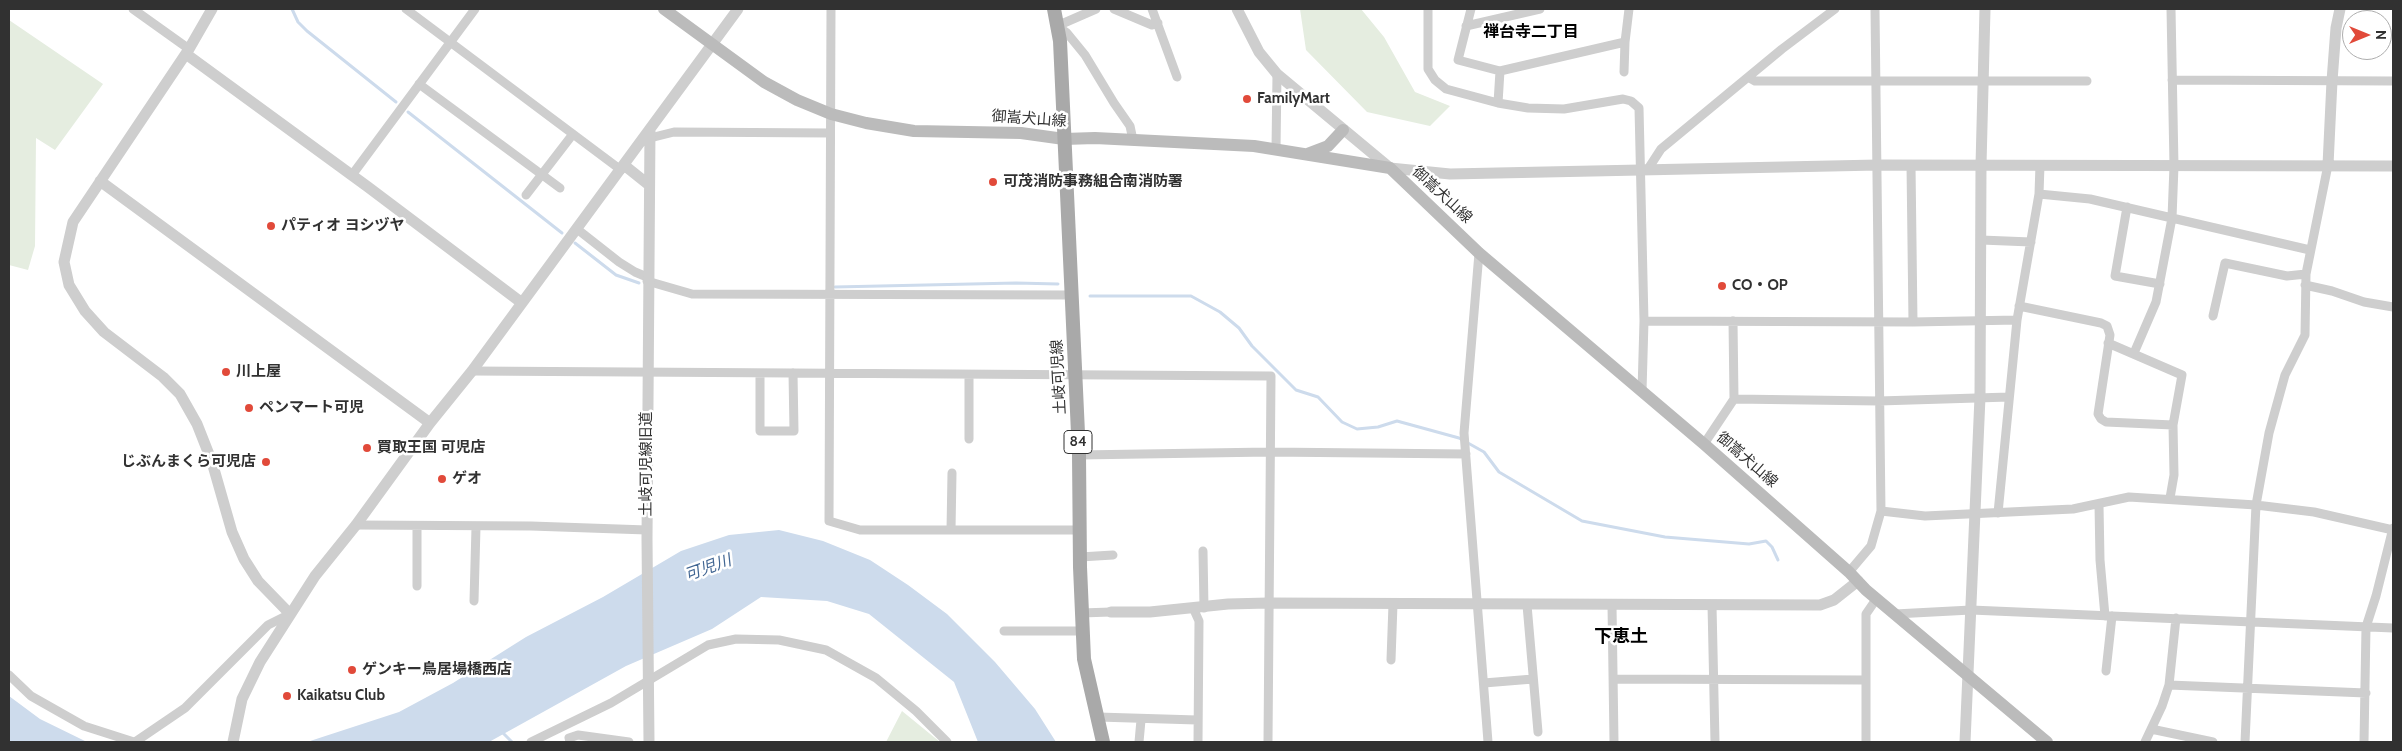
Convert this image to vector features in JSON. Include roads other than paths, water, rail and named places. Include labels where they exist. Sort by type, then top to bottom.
[{"type":"main road","name":"御嵩犬山線","points":[[664,9],[764,82],[797,100],[831,114],[906,130],[1021,133],[1064,139],[1132,140],[1276,149],[1390,168],[1480,253],[1704,444],[1895,614],[2048,742]]},
{"type":"main road","name":"土岐可児線","points":[[1054,9],[1060,41],[1076,374],[1084,659],[1103,742]]},
{"type":"main road","points":[[1307,154],[1328,146],[1343,130]]},
{"type":"street","points":[[133,9],[522,303]]},
{"type":"street","points":[[212,9],[188,52],[73,222],[64,262],[69,285],[76,299],[104,332],[163,377],[180,394],[197,424],[212,462],[232,532],[244,559],[258,581],[290,614]]},
{"type":"street","points":[[406,9],[573,134],[649,185]]},
{"type":"street","points":[[352,175],[475,9]]},
{"type":"street","points":[[233,742],[242,699],[260,662],[315,576],[356,525],[430,423],[472,371],[650,133],[738,9]]},
{"type":"street","points":[[831,9],[829,521],[860,530],[1079,530]]},
{"type":"street","points":[[1096,9],[1058,26],[1067,33],[1084,55],[1130,126],[1132,140]]},
{"type":"street","points":[[1114,9],[1152,25],[1158,23]]},
{"type":"street","points":[[1152,9],[1177,77]]},
{"type":"street","points":[[1237,9],[1259,52],[1277,74],[1390,168],[1450,174],[1911,165],[2393,166]]},
{"type":"street","points":[[1428,9],[1428,68],[1435,80],[1446,89],[1461,95],[1498,103],[1548,110],[1623,100],[1631,101],[1639,108],[1645,169],[1642,391]]},
{"type":"street","points":[[1472,9],[1458,60],[1500,71],[1624,42]]},
{"type":"street","points":[[1466,26],[1540,9]]},
{"type":"street","points":[[1624,72],[1624,42],[1629,9]]},
{"type":"street","points":[[1645,169],[1661,149],[1748,77],[1835,9]]},
{"type":"street","points":[[1082,613],[1199,609],[1268,603],[1820,605],[1834,600],[1854,576],[1871,546],[1882,512],[1875,9]]},
{"type":"street","points":[[1965,742],[1980,397],[1981,165],[1985,9]]},
{"type":"street","points":[[2134,353],[2156,302],[2172,218],[2174,166],[2171,9]]},
{"type":"street","points":[[2245,742],[2256,505],[2269,433],[2285,375],[2305,335],[2306,274],[2328,166],[2336,28],[2340,9]]},
{"type":"street","points":[[1498,103],[1500,71]]},
{"type":"street","points":[[1276,149],[1277,74]]},
{"type":"street","points":[[1748,77],[1754,81],[2087,81]]},
{"type":"street","points":[[2172,80],[2393,81]]},
{"type":"street","points":[[419,84],[560,188]]},
{"type":"street","points":[[650,133],[830,133]]},
{"type":"street","name":"土岐可児線旧道","points":[[649,742],[647,534],[650,133]]},
{"type":"street","points":[[526,195],[573,134]]},
{"type":"street","points":[[1911,165],[1913,322]]},
{"type":"street","points":[[1998,513],[2017,320],[2039,194],[2040,165]]},
{"type":"street","points":[[100,181],[430,423]]},
{"type":"street","points":[[2039,194],[2090,199],[2310,250]]},
{"type":"street","points":[[2127,207],[2115,276],[2160,284]]},
{"type":"street","points":[[577,229],[635,272],[648,279],[692,294],[1072,295]]},
{"type":"street","points":[[1981,240],[2031,242]]},
{"type":"street","points":[[1480,253],[1464,433],[1488,742]]},
{"type":"street","points":[[2213,316],[2224,263],[2287,276],[2306,274]]},
{"type":"street","points":[[2305,285],[2332,291],[2364,302],[2393,307]]},
{"type":"street","points":[[2019,306],[2101,323],[2107,326],[2110,335],[2098,414],[2101,419],[2106,422],[2173,426]]},
{"type":"street","points":[[1644,321],[1913,322],[2017,320]]},
{"type":"street","points":[[1704,444],[1734,399],[1733,321]]},
{"type":"street","points":[[2108,343],[2182,375],[2173,426],[2174,475],[2170,498]]},
{"type":"street","points":[[472,371],[648,374],[760,372],[1271,376],[1268,742]]},
{"type":"street","points":[[760,372],[760,431],[794,431],[793,373]]},
{"type":"street","points":[[969,375],[969,439]]},
{"type":"street","points":[[1734,399],[1879,401],[2009,397]]},
{"type":"street","points":[[1079,455],[1269,452],[1466,454]]},
{"type":"street","points":[[952,473],[952,530]]},
{"type":"street","points":[[1882,512],[1925,516],[1998,513],[2073,509],[2099,505],[2129,497],[2170,498],[2314,512],[2393,529],[2366,627],[2364,742]]},
{"type":"street","points":[[2099,505],[2100,560],[2109,616],[2106,671]]},
{"type":"street","points":[[356,525],[531,526],[647,534]]},
{"type":"street","points":[[417,526],[417,586]]},
{"type":"street","points":[[474,601],[476,527]]},
{"type":"street","points":[[1198,742],[1199,609],[1203,551]]},
{"type":"street","points":[[1080,557],[1113,555]]},
{"type":"street","points":[[1866,742],[1866,614],[1877,598]]},
{"type":"street","points":[[1391,660],[1393,604]]},
{"type":"street","points":[[1612,604],[1614,742]]},
{"type":"street","points":[[1527,605],[1538,732]]},
{"type":"street","points":[[1712,605],[1715,742]]},
{"type":"street","points":[[1895,614],[1971,610],[2393,628]]},
{"type":"street","points":[[9,675],[31,696],[84,726],[134,742],[185,708],[268,626],[290,614]]},
{"type":"street","points":[[2145,742],[2162,706],[2169,685],[2176,618]]},
{"type":"street","points":[[1004,631],[1083,631]]},
{"type":"street","points":[[531,742],[611,704],[708,645],[736,639],[779,640],[826,650],[876,678],[916,710],[947,742]]},
{"type":"street","points":[[1484,683],[1533,678]]},
{"type":"street","points":[[1614,679],[1865,680]]},
{"type":"street","points":[[2169,685],[2366,693]]},
{"type":"street","points":[[1098,717],[1141,720],[1197,720]]},
{"type":"street","points":[[1139,742],[1141,720]]},
{"type":"street","points":[[2151,729],[2213,742]]},
{"type":"street","points":[[570,742],[569,738],[578,735],[629,742]]},
{"type":"water","name":"可児川","points":[[779,530],[823,541],[870,560],[947,614],[995,662],[1035,709],[1056,742],[978,742],[954,682],[869,614],[827,601],[761,597],[712,629],[626,666],[489,742],[307,742],[399,712],[453,683],[526,637],[603,597],[681,551],[729,535]]},
{"type":"water","points":[[9,696],[40,719],[87,742],[9,742]]},
{"type":"waterway","points":[[292,9],[298,22],[307,31],[396,102]]},
{"type":"waterway","points":[[408,112],[562,233]]},
{"type":"waterway","points":[[575,243],[616,275],[639,283]]},
{"type":"waterway","points":[[835,287],[1016,283],[1058,284]]},
{"type":"waterway","points":[[1090,296],[1191,296],[1220,312],[1239,328],[1252,346],[1296,390],[1318,397],[1342,422],[1357,429],[1378,427],[1397,421],[1459,438],[1484,452],[1499,472],[1582,521],[1665,537],[1749,544],[1766,541],[1772,547],[1778,560]]},
{"type":"waterway","points":[[502,732],[512,742]]},
{"type":"place","name":"FamilyMart","points":[[1247,99]]},
{"type":"place","name":"可茂消防事務組合南消防署","points":[[993,182]]},
{"type":"place","name":"パティオ ヨシヅヤ","points":[[271,226]]},
{"type":"place","name":"CO・OP","points":[[1722,286]]},
{"type":"place","name":"川上屋","points":[[226,372]]},
{"type":"place","name":"ペンマート可児","points":[[249,408]]},
{"type":"place","name":"買取王国 可児店","points":[[367,448]]},
{"type":"place","name":"じぶんまくら可児店","points":[[266,462]]},
{"type":"place","name":"ゲオ","points":[[442,479]]},
{"type":"place","name":"ゲンキー鳥居場橋西店","points":[[352,670]]},
{"type":"place","name":"Kaikatsu Club","points":[[287,696]]},
{"type":"district","name":"禅台寺二丁目","points":[[1531,32]]},
{"type":"district","name":"下恵土","points":[[1621,637]]}]
